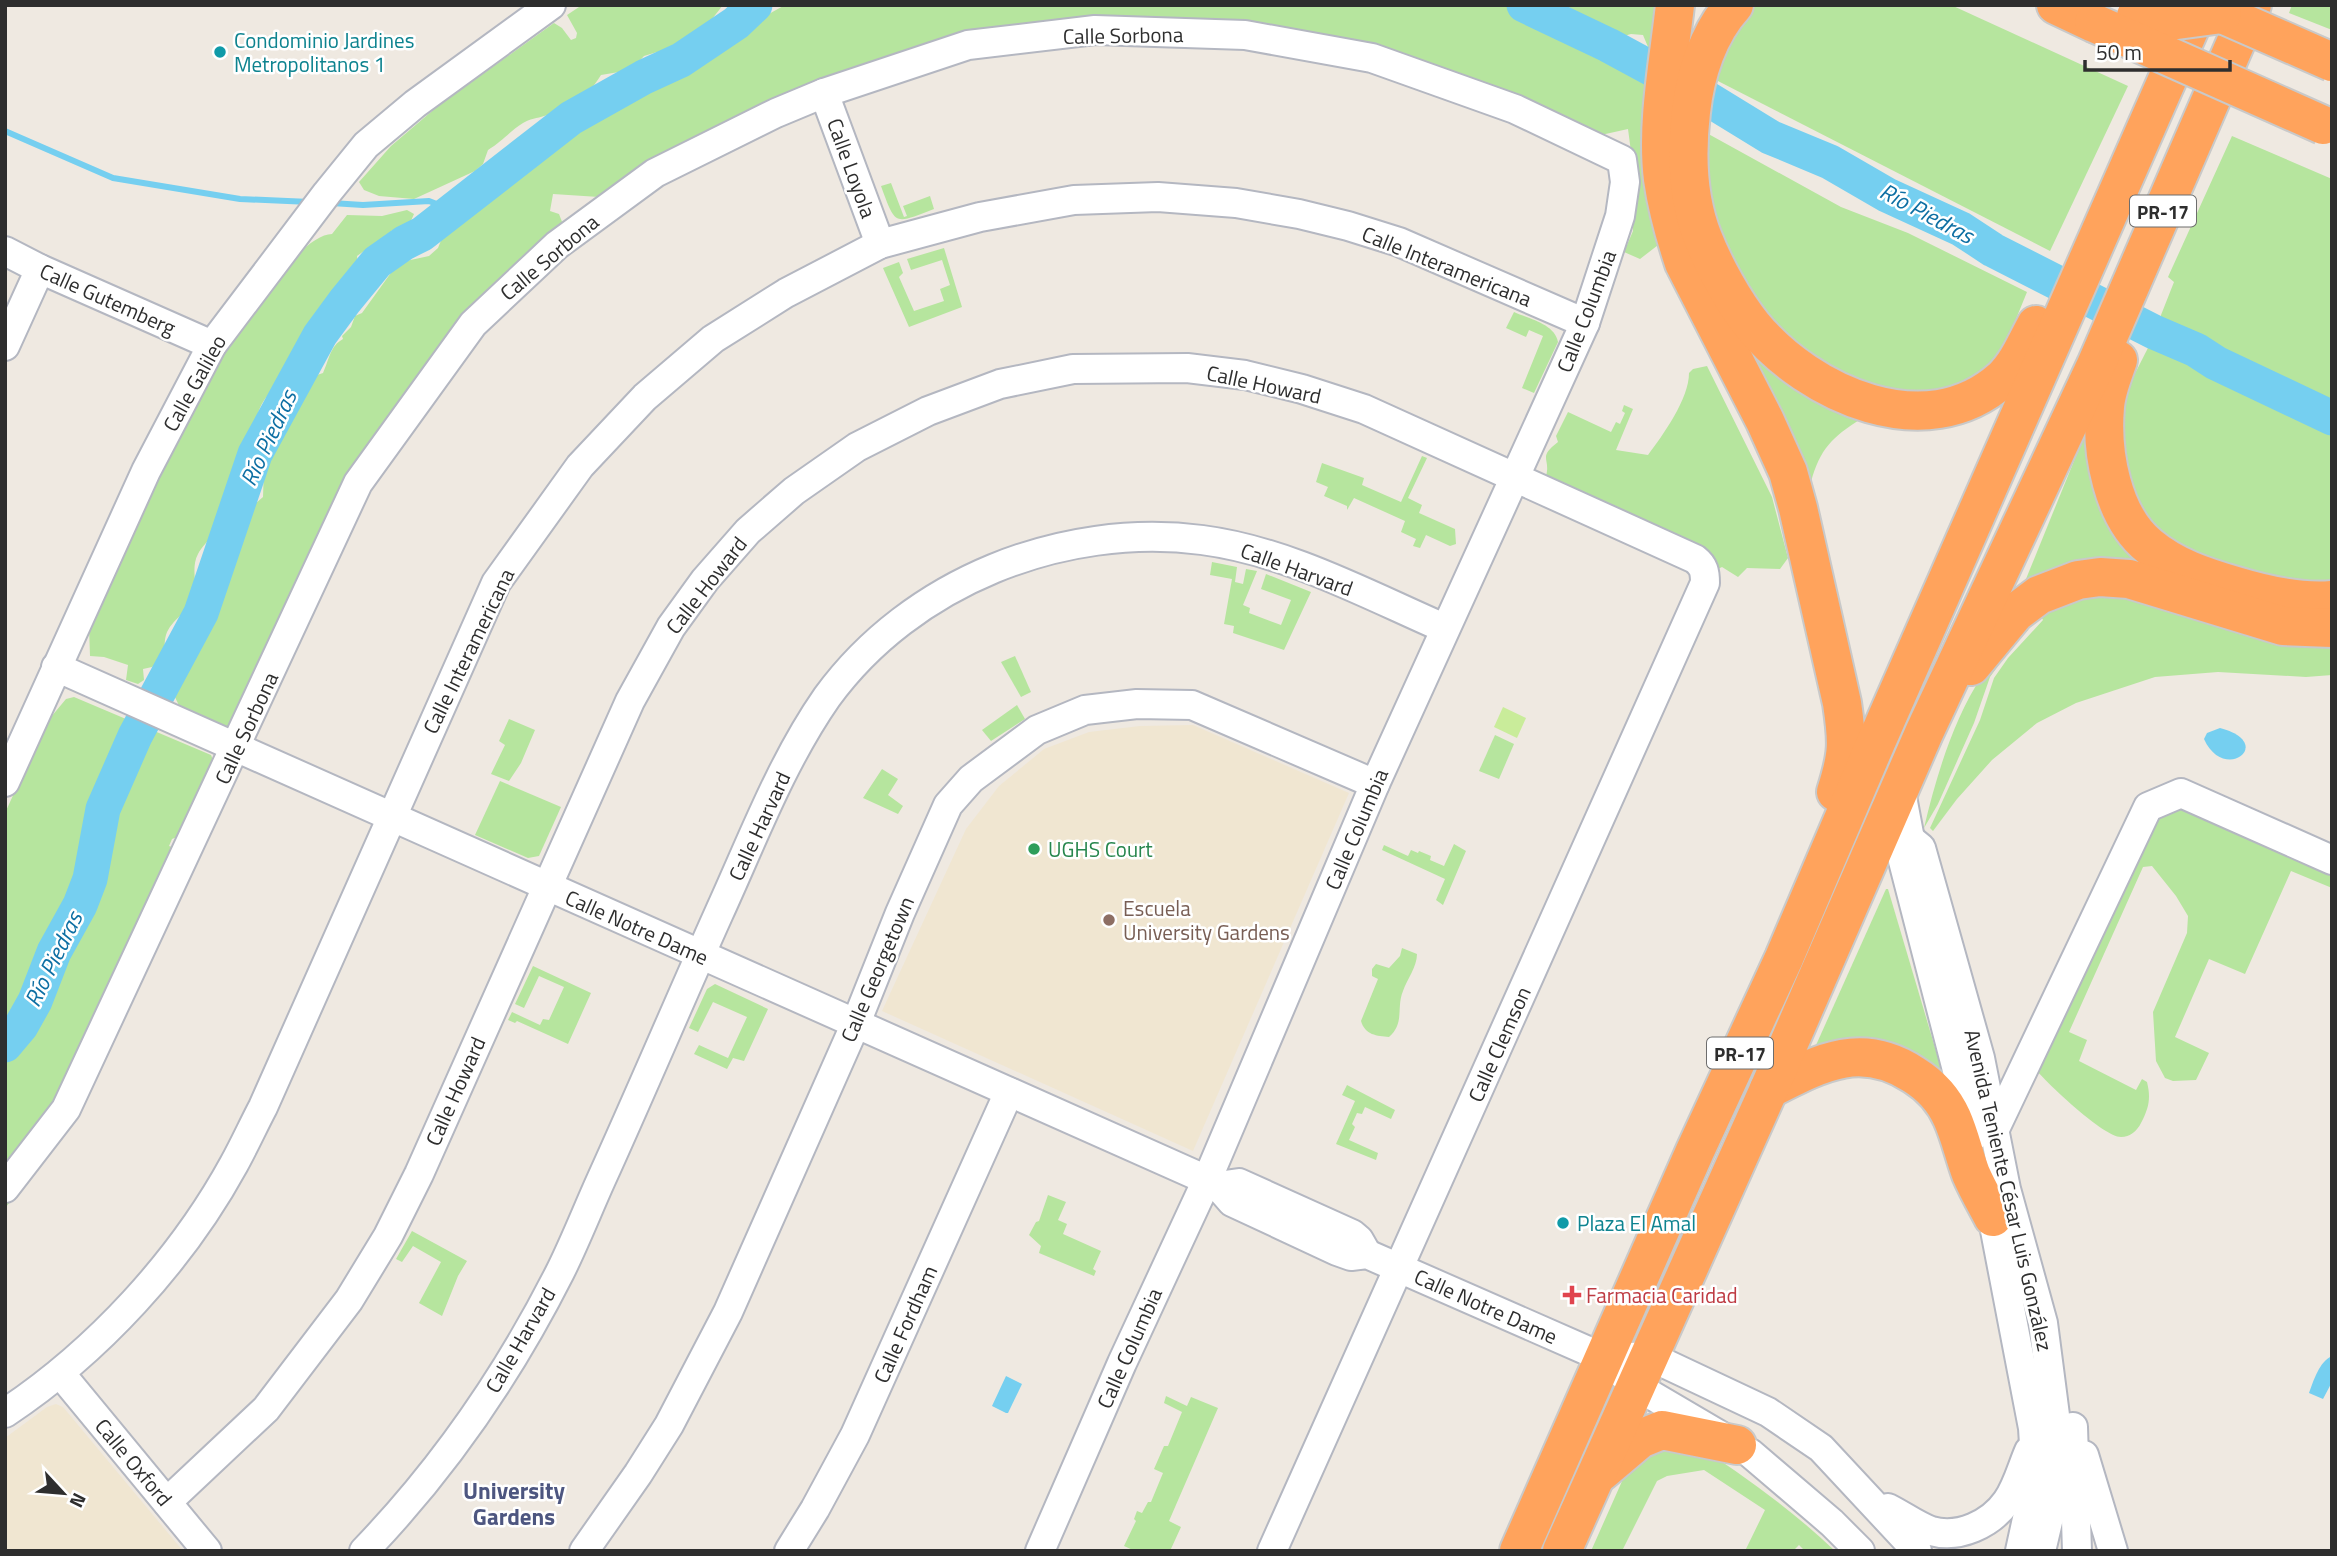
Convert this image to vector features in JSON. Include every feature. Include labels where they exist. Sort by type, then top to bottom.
[{"type":"highway","points":[[1675,5],[1675,143],[1703,238],[1713,261],[1753,326],[1791,362],[1818,382],[1844,395],[1890,408],[1920,410],[1943,408],[1969,399],[2003,378],[2040,341]]},
{"type":"highway","points":[[2056,5],[2114,15],[2177,20],[2219,7],[2332,62]]},
{"type":"highway","name":"PR-17","points":[[1519,1551],[1695,1151],[1784,958],[1874,747],[2040,341],[2141,136],[2219,7]]},
{"type":"highway","name":"PR-17","points":[[1562,1551],[1769,1089],[1924,733],[2104,370],[2185,157],[2219,7]]},
{"type":"highway","points":[[1730,9],[1714,36],[1663,179],[1684,263],[1788,471],[1842,703],[1847,747],[1845,762],[1784,958]]},
{"type":"highway","points":[[2114,15],[2199,70],[2328,127]]},
{"type":"highway","points":[[2104,370],[2104,447],[2115,493],[2132,527],[2148,545],[2172,562],[2238,587],[2289,598],[2332,600]]},
{"type":"highway","points":[[1798,508],[1824,565],[1874,747]]},
{"type":"highway","points":[[1924,733],[1964,675],[2015,613],[2039,595],[2078,580],[2100,577],[2129,579],[2283,626],[2332,628]]},
{"type":"highway","points":[[1769,1089],[1805,1070],[1831,1061],[1866,1055],[1902,1067],[1930,1085],[1952,1116],[1972,1175],[1993,1216]]},
{"type":"highway","points":[[1594,1478],[1640,1439],[1662,1430],[1737,1445]]},
{"type":"street","name":"Calle Galileo","points":[[5,782],[66,672],[146,471],[212,345],[307,218],[366,145],[415,104],[551,5]]},
{"type":"street","name":"Calle Sorbona","points":[[5,1188],[66,1110],[358,484],[473,324],[557,245],[655,173],[776,113],[824,93],[968,45],[1095,30],[1245,35],[1372,58],[1515,109],[1564,132]]},
{"type":"street","name":"Calle Loyola","points":[[824,93],[880,244]]},
{"type":"street","name":"Calle Columbia","points":[[1040,1551],[1122,1363],[1212,1183],[1375,784],[1585,323],[1620,216],[1625,182],[1622,160],[1564,132]]},
{"type":"street","name":"Calle Interamericana","points":[[5,1413],[60,1373],[115,1322],[157,1274],[195,1224],[233,1166],[263,1107],[496,583],[580,466],[645,397],[713,339],[786,293],[880,244],[980,217],[1074,200],[1158,197],[1236,203],[1299,214],[1399,242],[1585,323]]},
{"type":"street","name":"Calle Gutemberg","points":[[5,251],[40,270],[212,345]]},
{"type":"street","points":[[5,346],[40,270]]},
{"type":"street","name":"Calle Howard","points":[[167,1502],[266,1409],[349,1300],[388,1236],[419,1174],[546,886],[645,673],[670,626],[705,580],[748,531],[794,491],[857,447],[928,411],[1000,384],[1073,369],[1187,368],[1245,375],[1302,389],[1364,409],[1675,549]]},
{"type":"street","name":"Calle Harvard","points":[[364,1551],[393,1521],[461,1436],[510,1362],[560,1272],[789,760],[830,694],[889,631],[935,598],[988,570],[1069,544],[1161,537],[1230,545],[1290,562],[1444,628]]},
{"type":"street","name":"Calle Clemson","points":[[1272,1551],[1705,583],[1702,564],[1675,549]]},
{"type":"street","name":"Calle Notre Dame","points":[[66,672],[1212,1183],[1232,1202],[1337,1251],[1351,1256],[1367,1254],[1604,1359]]},
{"type":"street","name":"Calle Georgetown","points":[[584,1551],[668,1426],[728,1312],[856,1023],[900,913],[948,805],[971,779],[1037,730],[1085,710],[1137,704],[1192,705],[1375,784]]},
{"type":"street","name":"Avenida Teniente César Luis González","points":[[1900,786],[1910,839],[1903,861],[1984,1133],[2006,1189],[2043,1323],[2056,1423],[2056,1488],[2041,1551]]},
{"type":"street","points":[[1984,1133],[2148,807],[2181,793],[2332,860]]},
{"type":"street","name":"Calle Fordham","points":[[789,1551],[855,1435],[1009,1092]]},
{"type":"street","name":"Avenida Teniente César Luis González","points":[[1984,1133],[1993,1216],[2033,1428],[2036,1477],[2020,1551]]},
{"type":"street","points":[[2043,1323],[2113,1551]]},
{"type":"street","points":[[1604,1359],[1768,1412],[1821,1448],[1917,1551]]},
{"type":"street","points":[[1643,1371],[1750,1453],[1860,1551]]},
{"type":"street","name":"Calle Oxford","points":[[60,1373],[207,1551]]},
{"type":"street","points":[[1865,1495],[1930,1531],[1953,1534],[1973,1527],[1993,1517],[2008,1500],[2031,1448],[2033,1428]]},
{"type":"street","points":[[2075,1433],[2077,1551]]},
{"type":"shaded area","name":"Escuela University Gardens","points":[[1193,725],[1349,793],[1193,1151],[882,1011],[966,829],[999,786],[1044,749],[1089,732],[1140,726]]},
{"type":"shaded area","points":[[56,1404],[63,1407],[183,1551],[5,1551],[5,1438],[47,1407]]},
{"type":"green space","points":[[582,5],[723,5],[694,42],[671,52],[644,56],[631,70],[601,75],[589,91],[571,106],[518,126],[488,150],[483,164],[475,171],[414,199],[379,196],[364,190],[359,182],[391,146],[438,106],[554,23],[562,28],[571,40],[576,38],[577,33],[567,15]]},
{"type":"green space","points":[[785,5],[1507,5],[1541,26],[1555,15],[1565,23],[1588,54],[1653,74],[1662,242],[1640,259],[1624,252],[1633,231],[1631,207],[1635,182],[1628,129],[1601,135],[1268,32],[985,37],[599,197],[553,194],[550,211],[559,214],[566,232],[425,385],[233,739],[185,718],[173,693],[176,672],[213,614],[234,544],[248,510],[263,497],[264,468],[283,436],[283,421],[294,401],[295,389],[302,380],[323,373],[333,349],[351,327],[355,316],[362,313],[393,270],[406,261],[429,256],[438,248],[448,223],[458,217],[468,203],[472,185],[509,160],[536,130],[549,123],[586,117],[631,92],[691,66],[708,47],[725,46],[741,38],[767,15]]},
{"type":"green space","points":[[1566,5],[1664,5],[1651,54],[1643,35],[1631,34],[1617,38],[1603,32]]},
{"type":"green space","points":[[1750,5],[1951,5],[2128,86],[2050,251],[1714,79],[1735,28]]},
{"type":"green space","points":[[2292,5],[2332,5],[2332,30],[2289,13]]},
{"type":"green space","points":[[1703,131],[1841,207],[1908,233],[2027,292],[1996,368],[1964,389],[1900,402],[1788,349],[1715,235]]},
{"type":"green space","points":[[2232,136],[2332,179],[2332,415],[2158,330],[2174,282],[2168,277]]},
{"type":"green space","points":[[891,183],[904,217],[907,216],[903,206],[930,196],[934,209],[911,218],[898,219],[890,209],[881,186]]},
{"type":"green space","points":[[407,210],[414,214],[410,223],[391,231],[390,238],[378,248],[371,246],[357,256],[354,268],[339,283],[343,287],[336,304],[330,311],[314,319],[297,348],[289,374],[263,402],[256,428],[242,444],[247,461],[236,477],[239,481],[238,488],[230,500],[229,514],[196,559],[192,602],[168,629],[164,657],[152,667],[143,669],[144,680],[138,684],[126,680],[128,665],[104,657],[90,656],[89,626],[157,472],[218,364],[266,292],[290,262],[313,242],[332,234],[347,215],[382,216]]},
{"type":"green space","points":[[1696,241],[1861,419],[1828,445],[1811,482],[1716,302]]},
{"type":"green space","points":[[944,248],[962,307],[909,327],[883,268],[899,262],[903,273],[899,277],[914,311],[944,301],[940,289],[950,285],[942,260],[911,270],[907,259]]},
{"type":"green space","points":[[1514,312],[1547,326],[1558,342],[1534,393],[1522,388],[1543,336],[1529,330],[1526,337],[1506,328]]},
{"type":"green space","points":[[2152,340],[2332,423],[2332,591],[2178,556],[2123,492],[2118,407]]},
{"type":"green space","points":[[1707,366],[1772,497],[1788,558],[1780,569],[1747,568],[1738,577],[1722,567],[1714,571],[1546,476],[1546,455],[1558,442],[1556,436],[1568,412],[1611,432],[1616,422],[1620,424],[1625,413],[1622,411],[1624,405],[1633,409],[1616,450],[1648,455],[1680,405],[1689,373],[1693,369]]},
{"type":"green space","points":[[2087,429],[2148,563],[2026,581],[2026,579]]},
{"type":"green space","points":[[1422,456],[1427,458],[1408,498],[1422,505],[1419,513],[1455,529],[1456,544],[1450,546],[1426,535],[1420,548],[1413,546],[1416,539],[1401,532],[1405,521],[1354,498],[1347,510],[1347,506],[1324,496],[1328,487],[1316,482],[1322,463],[1364,478],[1362,485],[1401,502]]},
{"type":"green space","points":[[1212,562],[1237,567],[1235,582],[1243,584],[1246,569],[1257,571],[1243,605],[1250,608],[1249,613],[1281,625],[1291,600],[1261,589],[1266,574],[1311,592],[1284,650],[1233,633],[1234,626],[1224,624],[1232,579],[1210,575]]},
{"type":"green space","points":[[2109,592],[2332,640],[2332,675],[2306,677],[2218,672],[2155,677],[2076,703],[2037,723],[1992,760],[1933,831],[1930,828],[1980,720],[1994,678],[2008,658],[2043,620],[2040,615],[2079,598]]},
{"type":"green space","points":[[2019,630],[2028,630],[1990,677],[1974,723],[1938,804],[1924,828],[1940,769],[1962,711],[1986,670]]},
{"type":"green space","points":[[1015,656],[1031,692],[1021,697],[1001,662]]},
{"type":"green space","points":[[74,697],[211,755],[215,765],[187,833],[172,839],[169,846],[175,848],[53,1146],[5,1208],[5,813],[46,723],[66,699]]},
{"type":"green space","points":[[1017,705],[1025,719],[991,741],[982,730]]},
{"type":"green space","points":[[1503,707],[1526,718],[1517,738],[1494,727]]},
{"type":"green space","points":[[509,719],[535,730],[521,763],[509,781],[491,774],[505,745],[499,741]]},
{"type":"green space","points":[[1495,735],[1514,744],[1499,779],[1479,771]]},
{"type":"green space","points":[[882,769],[898,779],[888,795],[903,806],[898,814],[863,798]]},
{"type":"green space","points":[[500,781],[561,807],[539,856],[528,858],[475,835]]},
{"type":"green space","points":[[2183,801],[2332,865],[2332,888],[2291,871],[2245,974],[2209,959],[2175,1037],[2209,1053],[2196,1080],[2173,1081],[2165,1078],[2156,1061],[2153,1012],[2187,933],[2188,916],[2152,866],[2143,867],[2069,1032],[2087,1040],[2079,1061],[2136,1090],[2142,1079],[2147,1082],[2149,1098],[2144,1118],[2135,1131],[2121,1137],[2102,1129],[2090,1120],[2037,1071],[2151,819]]},
{"type":"green space","points":[[1454,844],[1466,851],[1443,905],[1436,900],[1445,879],[1382,850],[1384,845],[1408,856],[1411,850],[1418,853],[1419,851],[1444,866]]},
{"type":"green space","points":[[1888,889],[1944,1078],[1808,1063]]},
{"type":"green space","points":[[1402,948],[1417,954],[1401,997],[1399,1021],[1389,1037],[1376,1035],[1368,1032],[1361,1021],[1378,979],[1372,976],[1372,969],[1376,964],[1389,968],[1400,956]]},
{"type":"green space","points":[[533,966],[591,993],[568,1044],[517,1021],[515,1023],[508,1020],[512,1012],[540,1025],[543,1019],[549,1020],[564,987],[539,976],[524,1008],[515,1004]]},
{"type":"green space","points":[[715,984],[768,1009],[744,1061],[733,1058],[727,1069],[694,1054],[699,1045],[728,1058],[747,1017],[713,1002],[698,1032],[689,1028],[707,989]]},
{"type":"green space","points":[[1347,1085],[1395,1110],[1391,1119],[1365,1107],[1362,1114],[1357,1113],[1352,1124],[1355,1127],[1349,1140],[1378,1153],[1376,1160],[1336,1144],[1355,1101],[1342,1095]]},
{"type":"green space","points":[[1048,1195],[1066,1202],[1058,1220],[1067,1224],[1063,1234],[1101,1251],[1093,1269],[1096,1271],[1094,1276],[1039,1253],[1041,1246],[1029,1235],[1039,1221]]},
{"type":"green space","points":[[412,1231],[467,1261],[442,1316],[419,1303],[441,1262],[413,1246],[402,1262],[396,1259]]},
{"type":"green space","points":[[1166,1396],[1187,1406],[1191,1397],[1218,1408],[1169,1521],[1181,1527],[1170,1551],[1135,1551],[1124,1546],[1136,1521],[1134,1519],[1137,1511],[1142,1513],[1148,1502],[1151,1502],[1163,1473],[1154,1469],[1164,1446],[1168,1446],[1182,1412],[1164,1403]]},
{"type":"green space","points":[[1689,1440],[1764,1492],[1835,1551],[1805,1551],[1799,1545],[1793,1551],[1745,1551],[1765,1510],[1704,1470],[1667,1476],[1657,1481],[1622,1551],[1591,1551],[1631,1461]]},
{"type":"water","points":[[2220,728],[2244,742],[2245,750],[2241,756],[2223,758],[2213,752],[2204,739],[2207,733]]},
{"type":"water","points":[[2332,1356],[2332,1382],[2323,1399],[2309,1393],[2320,1367]]},
{"type":"water","points":[[1006,1376],[1022,1384],[1008,1413],[992,1406]]},
{"type":"waterway","name":"Río Piedras","points":[[5,1045],[21,1026],[35,1001],[54,952],[80,905],[90,879],[103,809],[135,736],[201,613],[255,454],[320,335],[377,262],[422,234],[571,118],[644,77],[681,60],[736,23],[755,5]]},
{"type":"waterway","name":"Río Piedras","points":[[1524,5],[1608,45],[1708,99],[1770,137],[1830,162],[1887,195],[1961,229],[1993,250],[2154,332],[2196,350],[2216,363],[2332,418]]},
{"type":"waterway","points":[[5,131],[113,178],[240,199],[310,202]]},
{"type":"waterway","points":[[331,203],[363,205],[429,201],[452,210]]},
{"type":"place","name":"Condominio Jardines Metropolitanos 1","points":[[220,52]]},
{"type":"place","name":"UGHS Court","points":[[1034,849]]},
{"type":"place","name":"Escuela University Gardens","points":[[1109,920]]},
{"type":"place","name":"Plaza El Amal","points":[[1563,1223]]},
{"type":"place","name":"Farmacia Caridad","points":[[1572,1295]]},
{"type":"district","name":"University Gardens","points":[[514,1503]]}]
